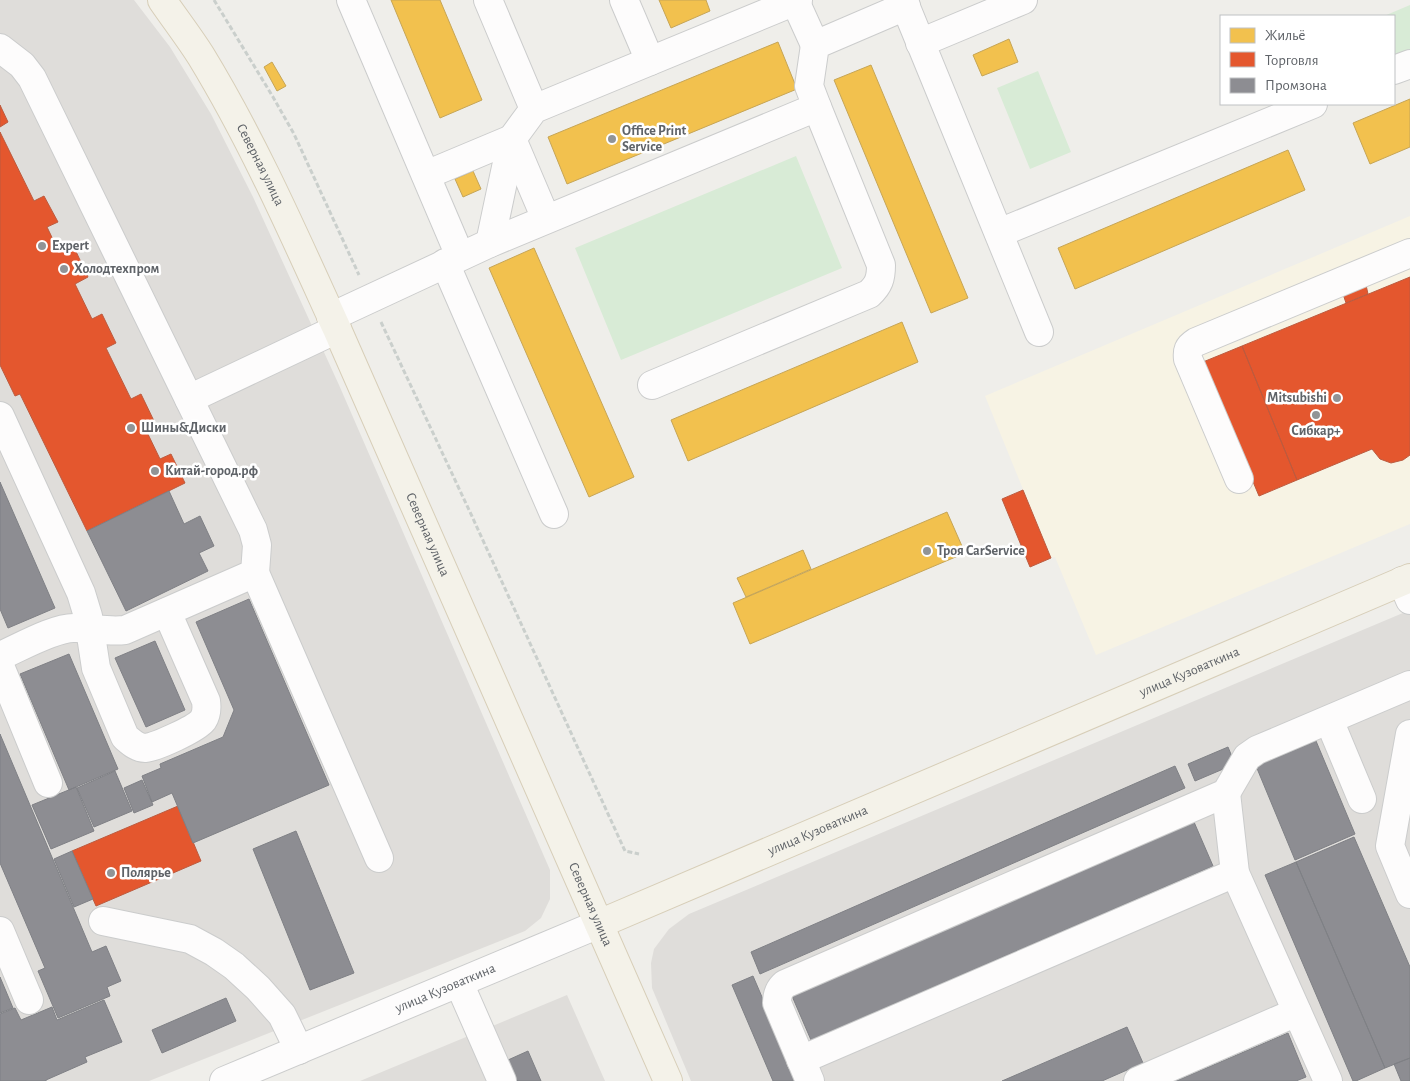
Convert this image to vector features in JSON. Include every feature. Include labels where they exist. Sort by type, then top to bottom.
[{"type":"main road","name":"Северная улица","points":[[162,0],[200,55],[239,124],[286,218],[668,1081]]},
{"type":"main road","name":"улица Кузоваткина","points":[[599,924],[1407,586]]},
{"type":"street","points":[[351,0],[426,176],[452,260],[554,514]]},
{"type":"street","points":[[488,0],[534,109]]},
{"type":"street","points":[[624,0],[650,62]]},
{"type":"street","points":[[920,43],[1023,0]]},
{"type":"street","points":[[490,243],[512,139],[534,109],[797,1],[814,45],[809,86],[881,265],[881,278],[876,288],[869,294],[652,385]]},
{"type":"street","points":[[814,45],[904,3],[1038,332]]},
{"type":"street","points":[[0,48],[22,65],[32,78],[253,530],[256,545],[254,573],[379,858]]},
{"type":"street","points":[[1395,70],[1410,64]]},
{"type":"street","points":[[998,233],[1311,105]]},
{"type":"street","points":[[189,399],[334,323],[370,299],[452,260],[817,107]]},
{"type":"street","points":[[426,176],[512,139]]},
{"type":"street","points":[[512,139],[546,220]]},
{"type":"street","points":[[1239,479],[1188,359],[1187,352],[1190,346],[1410,253]]},
{"type":"street","points":[[0,416],[81,593],[90,630],[96,668],[125,737],[134,745],[144,748],[155,746],[193,728],[202,722],[207,712],[206,701],[167,612]]},
{"type":"street","points":[[0,656],[60,630],[74,628],[111,631],[125,630],[254,573]]},
{"type":"street","points":[[0,666],[48,784]]},
{"type":"street","points":[[1235,873],[806,1070],[777,1003],[777,995],[780,988],[785,984],[1226,792],[1247,757],[1257,750],[1410,685]]},
{"type":"street","points":[[1329,720],[1362,799]]},
{"type":"street","points":[[1409,890],[1390,846],[1410,734]]},
{"type":"street","points":[[1226,792],[1235,873],[1328,1081]]},
{"type":"street","points":[[103,921],[190,939],[214,952],[234,966],[258,988],[282,1016],[299,1050]]},
{"type":"street","name":"улица Кузоваткина","points":[[225,1081],[599,924]]},
{"type":"street","points":[[0,931],[29,1000]]},
{"type":"street","points":[[459,982],[502,1081]]},
{"type":"street","points":[[1138,1081],[1297,1012]]},
{"type":"path","points":[[214,0],[294,134],[625,851],[639,854]]},
{"type":"shaded area","points":[[0,0],[134,0],[170,47],[211,114],[253,197],[339,385],[550,870],[550,899],[541,918],[525,931],[149,1081],[0,1081]]},
{"type":"shaded area","points":[[1410,216],[1410,524],[1096,655],[1055,557],[1051,558],[985,396]]},
{"type":"shaded area","points":[[1410,610],[1410,1081],[691,1081],[652,988],[651,963],[654,949],[669,929],[689,914]]},
{"type":"shaded area","points":[[567,995],[605,1081],[360,1081]]},
{"type":"green space","points":[[1410,5],[1410,49],[1395,56],[1395,15],[1386,15]]},
{"type":"green space","points":[[1038,71],[1071,152],[1030,169],[997,88]]},
{"type":"green space","points":[[796,156],[842,268],[621,360],[575,248]]},
{"type":"building: Жильё","points":[[391,0],[440,0],[482,100],[440,118]]},
{"type":"building: Жильё","points":[[659,0],[706,0],[710,11],[671,28]]},
{"type":"building: Жильё","points":[[1009,39],[1018,62],[982,76],[973,55]]},
{"type":"building: Жильё","points":[[778,42],[797,89],[567,184],[548,137]]},
{"type":"building: Жильё","points":[[272,62],[286,86],[277,91],[264,67]]},
{"type":"building: Жильё","points":[[871,65],[968,298],[931,313],[834,80]]},
{"type":"building: Жильё","points":[[1410,99],[1410,147],[1370,164],[1353,123]]},
{"type":"building: Жильё","points":[[1288,150],[1305,190],[1075,289],[1058,248]]},
{"type":"building: Жильё","points":[[473,171],[481,189],[463,197],[455,179]]},
{"type":"building: Жильё","points":[[534,248],[634,477],[589,497],[489,268]]},
{"type":"building: Жильё","points":[[902,322],[918,362],[688,461],[671,420]]},
{"type":"building: Жильё","points":[[947,512],[965,553],[750,644],[733,603]]},
{"type":"building: Жильё","points":[[803,550],[811,569],[746,597],[737,578]]},
{"type":"building: Торговля","points":[[0,105],[8,122],[0,127]]},
{"type":"building: Торговля","points":[[0,132],[34,201],[44,196],[58,222],[47,227],[58,250],[72,243],[88,277],[75,284],[92,319],[102,314],[116,343],[106,348],[131,399],[141,394],[155,423],[145,428],[160,459],[171,454],[185,483],[87,531],[20,394],[15,396],[0,365]]},
{"type":"building: Торговля","name":"Mitsubishi","points":[[1410,277],[1410,455],[1403,460],[1391,463],[1380,459],[1372,449],[1297,480],[1242,346]]},
{"type":"building: Торговля","points":[[1366,285],[1368,294],[1346,303],[1343,294]]},
{"type":"building: Торговля","points":[[1242,346],[1297,480],[1259,496],[1203,362]]},
{"type":"building: Торговля","points":[[1023,490],[1051,558],[1030,567],[1002,499]]},
{"type":"building: Торговля","points":[[178,806],[201,861],[96,906],[72,851]]},
{"type":"building: Промзона","points":[[0,482],[55,608],[8,628],[0,609]]},
{"type":"building: Промзона","points":[[169,491],[184,524],[200,516],[214,546],[199,553],[208,571],[126,611],[87,531]]},
{"type":"building: Промзона","points":[[249,599],[329,785],[193,843],[172,793],[152,802],[142,776],[161,768],[160,764],[223,737],[234,710],[196,622]]},
{"type":"building: Промзона","points":[[155,641],[185,710],[146,727],[115,658]]},
{"type":"building: Промзона","points":[[69,654],[118,769],[69,790],[20,674]]},
{"type":"building: Промзона","points":[[0,734],[92,952],[106,946],[121,981],[107,987],[110,996],[58,1018],[38,971],[45,968],[0,863]]},
{"type":"building: Промзона","points":[[1316,741],[1355,834],[1295,860],[1256,766]]},
{"type":"building: Промзона","points":[[1228,747],[1235,764],[1195,781],[1188,764]]},
{"type":"building: Промзона","points":[[1175,766],[1185,788],[760,974],[751,952]]},
{"type":"building: Промзона","points":[[115,771],[132,811],[94,827],[77,788]]},
{"type":"building: Промзона","points":[[142,780],[153,805],[134,813],[124,788]]},
{"type":"building: Промзона","points":[[76,787],[94,831],[51,849],[32,805]]},
{"type":"building: Промзона","points":[[1194,822],[1213,866],[811,1040],[792,996]]},
{"type":"building: Промзона","points":[[296,831],[354,973],[310,990],[253,849]]},
{"type":"building: Промзона","points":[[1354,837],[1410,967],[1410,1058],[1385,1068],[1296,862]]},
{"type":"building: Промзона","points":[[72,851],[93,899],[74,907],[54,859]]},
{"type":"building: Промзона","points":[[1296,862],[1385,1068],[1356,1081],[1353,1081],[1265,875]]},
{"type":"building: Промзона","points":[[753,976],[798,1081],[773,1081],[732,985]]},
{"type":"building: Промзона","points":[[0,977],[13,1008],[0,1013]]},
{"type":"building: Промзона","points":[[226,998],[236,1021],[162,1053],[152,1030]]},
{"type":"building: Промзона","points":[[104,1000],[122,1042],[85,1057],[87,1062],[46,1081],[0,1081],[0,1014],[15,1008],[21,1020],[52,1007],[57,1020]]},
{"type":"building: Промзона","points":[[1127,1027],[1143,1063],[1102,1081],[1002,1081]]},
{"type":"building: Промзона","points":[[1288,1033],[1306,1077],[1296,1081],[1176,1081]]},
{"type":"building: Промзона","points":[[528,1051],[541,1081],[517,1081],[508,1060]]},
{"type":"building: Промзона","points":[[1410,1058],[1410,1081],[1401,1081],[1394,1064]]},
{"type":"place","name":"Office Print Service","points":[[612,139]]},
{"type":"place","name":"Expert","points":[[42,246]]},
{"type":"place","name":"Холодтехпром","points":[[64,269]]},
{"type":"place","name":"Mitsubishi","points":[[1337,398]]},
{"type":"place","name":"Сибкар+","points":[[1316,415]]},
{"type":"place","name":"Шины&Диски","points":[[131,428]]},
{"type":"place","name":"Китай-город.рф","points":[[155,471]]},
{"type":"place","name":"Троя CarService","points":[[927,551]]},
{"type":"place","name":"Полярье","points":[[111,873]]}]
